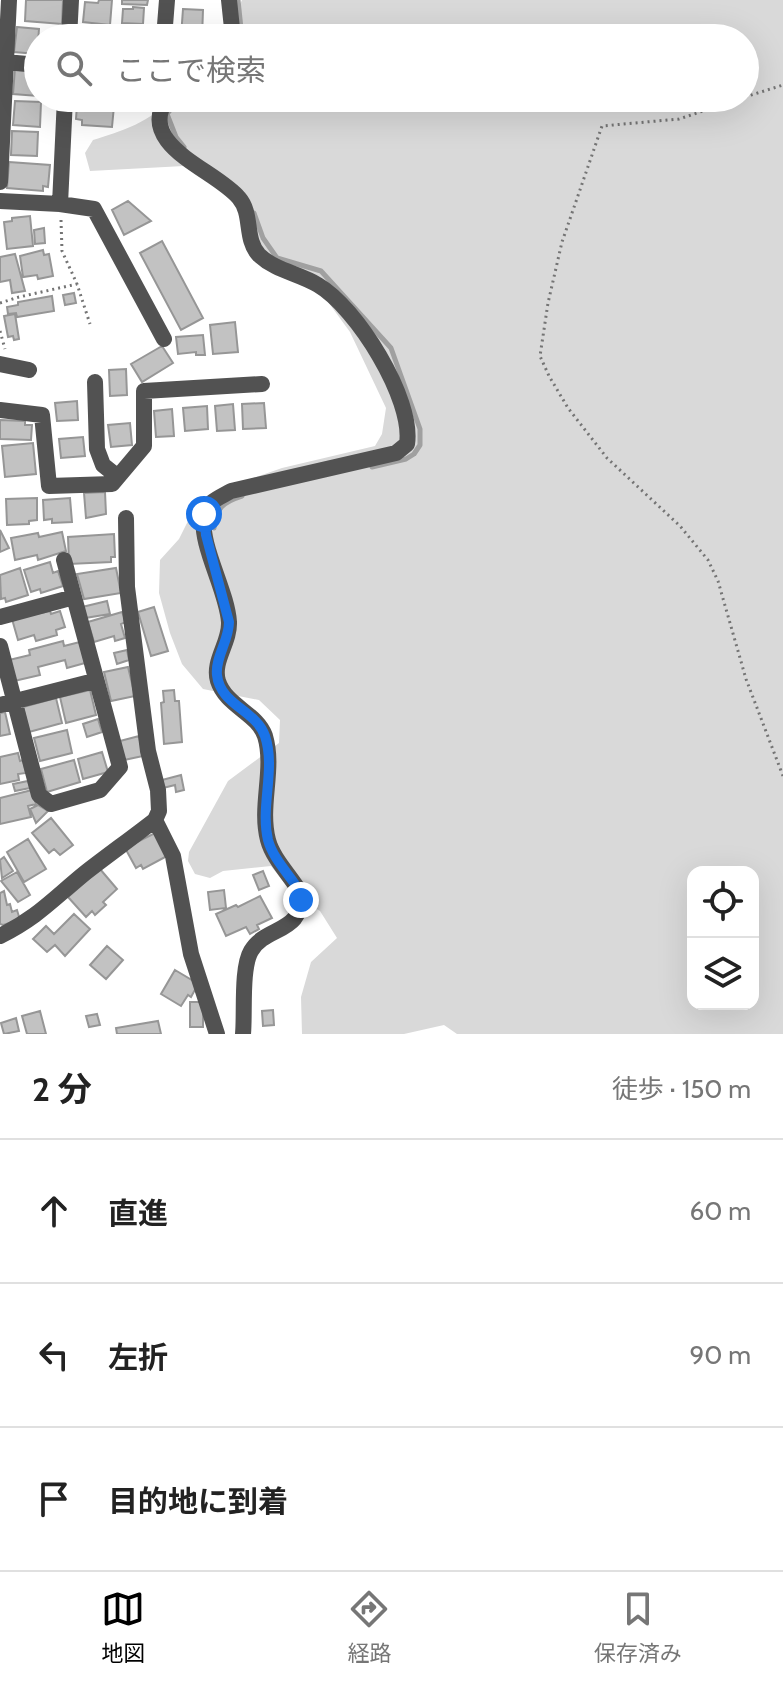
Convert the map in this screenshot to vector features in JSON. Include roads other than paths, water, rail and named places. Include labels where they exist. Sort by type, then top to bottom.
[{"type":"street","points":[[0,182],[9,0]]},
{"type":"street","points":[[70,24],[71,0]]},
{"type":"street","points":[[165,24],[167,0]]},
{"type":"street","points":[[229,0],[232,24]]},
{"type":"street","points":[[5,62],[24,64]]},
{"type":"street","points":[[60,204],[64,112]]},
{"type":"street","points":[[160,112],[159,123],[166,141],[239,197],[257,253],[278,268],[320,285],[366,334],[379,353],[396,391],[408,436],[407,444],[396,453],[231,491],[213,501],[204,514],[206,535],[229,622],[229,631],[218,660],[217,677],[230,701],[264,733],[268,758],[266,830],[269,843],[300,892],[301,900],[301,908],[293,921],[255,946],[250,953],[246,967],[243,1034]]},
{"type":"street","points":[[0,201],[94,209],[164,339]]},
{"type":"street","points":[[0,364],[29,370]]},
{"type":"street","points":[[95,382],[97,449],[103,465],[118,477]]},
{"type":"street","points":[[0,410],[42,415],[49,486],[112,484],[144,446],[144,391],[262,384]]},
{"type":"street","points":[[0,936],[43,911],[82,876],[155,820],[159,811],[158,790],[148,751],[127,587],[126,518]]},
{"type":"street","points":[[0,646],[7,703],[39,795],[51,804],[100,790],[120,767],[94,681],[64,560]]},
{"type":"street","points":[[0,617],[74,597]]},
{"type":"street","points":[[7,703],[94,681]]},
{"type":"street","points":[[155,820],[173,856],[191,954],[217,1034]]},
{"type":"waterway","points":[[238,0],[241,24]]},
{"type":"waterway","points":[[169,112],[176,137],[184,147]]},
{"type":"waterway","points":[[254,213],[263,238],[277,258],[321,271],[391,348],[420,429],[420,445],[406,459],[372,467]]},
{"type":"waterway","points":[[214,528],[222,507],[242,496]]}]
